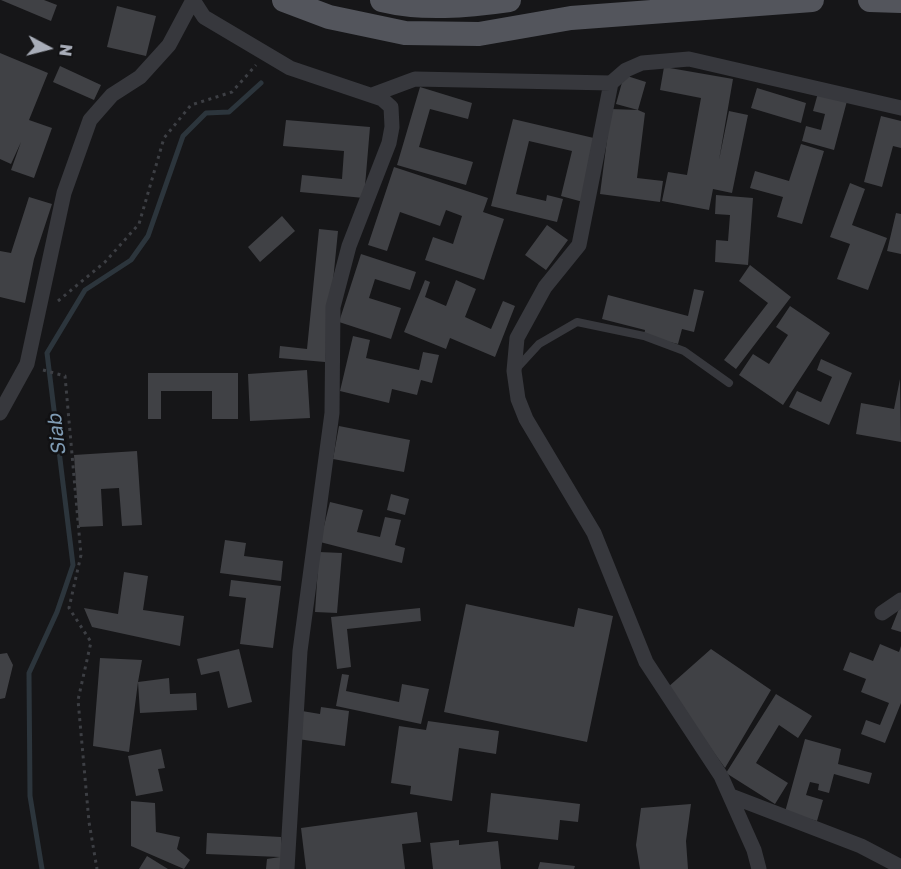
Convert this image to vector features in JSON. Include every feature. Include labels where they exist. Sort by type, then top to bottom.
[{"type":"main road","points":[[284,0],[329,17],[405,33],[479,34],[571,18],[812,0]]},
{"type":"main road","points":[[382,0],[402,5],[472,5],[509,0]]},
{"type":"main road","points":[[870,0],[901,1]]},
{"type":"street","points":[[0,413],[27,364],[64,193],[90,120],[112,95],[140,77],[169,45],[193,0],[204,17],[265,55],[290,68],[372,95],[391,107],[392,127],[389,144],[349,246],[333,307],[332,413],[300,651],[287,869]]},
{"type":"street","points":[[759,869],[754,850],[721,776],[646,662],[594,533],[526,419],[518,399],[514,371],[517,338],[545,287],[579,245],[612,83],[626,70],[642,63],[689,59],[901,108]]},
{"type":"street","points":[[372,95],[416,79],[612,83]]},
{"type":"street","points":[[882,613],[901,600]]},
{"type":"street","points":[[731,796],[861,846],[901,867]]},
{"type":"lane","points":[[514,371],[539,344],[577,322],[644,336],[684,351],[729,383]]},
{"type":"path","points":[[58,301],[105,262],[139,224],[164,138],[191,105],[232,92],[265,55]]},
{"type":"path","points":[[38,368],[65,376],[81,555],[69,608],[91,642],[78,700],[89,822],[97,869]]},
{"type":"building","points":[[1,0],[44,0],[57,5],[51,21]]},
{"type":"building","points":[[117,6],[156,16],[146,56],[107,47]]},
{"type":"building","points":[[0,53],[48,73],[29,120],[52,128],[34,178],[11,170],[21,142],[11,164],[0,159]]},
{"type":"building","points":[[60,66],[101,85],[94,100],[53,82]]},
{"type":"building","points":[[664,67],[733,79],[719,160],[729,111],[748,115],[732,193],[713,189],[709,210],[662,201],[668,172],[687,175],[701,98],[660,90]]},
{"type":"building","points":[[624,75],[646,82],[638,110],[616,104]]},
{"type":"building","points":[[420,87],[472,103],[468,119],[430,109],[419,147],[473,162],[466,185],[397,165]]},
{"type":"building","points":[[757,88],[806,103],[801,123],[751,108]]},
{"type":"building","points":[[818,93],[847,101],[834,150],[802,141],[806,126],[821,130],[825,114],[813,111]]},
{"type":"building","points":[[611,109],[638,110],[645,113],[637,178],[663,181],[660,202],[600,194]]},
{"type":"building","points":[[881,116],[901,121],[901,148],[893,146],[882,187],[864,182]]},
{"type":"building","points":[[513,119],[598,139],[583,202],[561,196],[572,151],[529,141],[516,194],[546,201],[547,195],[563,199],[557,222],[491,206]]},
{"type":"building","points":[[286,120],[370,127],[364,198],[300,192],[302,175],[342,179],[344,151],[283,146]]},
{"type":"building","points":[[801,144],[824,151],[802,224],[777,217],[783,197],[750,188],[755,171],[789,181]]},
{"type":"building","points":[[394,167],[488,198],[483,212],[504,219],[484,280],[425,260],[433,237],[453,244],[462,216],[446,210],[440,226],[400,212],[387,251],[368,245]]},
{"type":"building","points":[[850,183],[865,189],[852,225],[887,238],[868,290],[837,279],[850,244],[830,237]]},
{"type":"building","points":[[716,195],[753,198],[748,265],[715,262],[716,240],[728,241],[730,215],[715,214]]},
{"type":"building","points":[[29,197],[52,204],[34,259],[25,303],[0,297],[0,251],[11,253]]},
{"type":"building","points":[[896,213],[901,214],[901,254],[887,251]]},
{"type":"building","points":[[282,216],[295,231],[260,262],[248,247]]},
{"type":"building","points":[[547,225],[568,240],[546,270],[525,255]]},
{"type":"building","points":[[319,229],[338,231],[325,362],[279,358],[280,346],[307,349]]},
{"type":"building","points":[[361,254],[416,272],[410,290],[375,279],[369,298],[401,308],[391,339],[339,322]]},
{"type":"building","points":[[750,265],[791,297],[736,369],[724,360],[768,303],[739,281]]},
{"type":"building","points":[[425,280],[430,282],[425,297],[446,306],[456,280],[476,289],[465,317],[491,329],[503,301],[515,306],[495,357],[450,338],[446,349],[404,332]]},
{"type":"building","points":[[694,289],[704,291],[694,332],[682,329],[678,344],[644,336],[645,330],[602,319],[608,295],[688,316]]},
{"type":"building","points":[[790,306],[830,333],[783,405],[739,375],[753,354],[769,364],[788,335],[776,327]]},
{"type":"building","points":[[353,336],[370,340],[366,358],[419,370],[423,352],[439,355],[432,383],[421,380],[417,395],[392,389],[389,403],[340,391]]},
{"type":"building","points":[[821,359],[852,373],[829,425],[789,407],[797,391],[821,402],[832,377],[817,370]]},
{"type":"building","points":[[307,370],[310,418],[250,421],[248,374]]},
{"type":"building","points":[[148,373],[238,373],[238,419],[212,419],[212,391],[161,391],[161,419],[148,419]]},
{"type":"building","points":[[900,379],[901,442],[856,434],[861,403],[894,409]]},
{"type":"building","points":[[339,426],[410,440],[404,472],[333,459]]},
{"type":"building","points":[[137,451],[142,525],[122,526],[119,488],[101,489],[103,526],[79,527],[74,455]]},
{"type":"building","points":[[391,494],[409,499],[405,515],[387,510]]},
{"type":"building","points":[[330,502],[363,510],[357,532],[380,537],[385,517],[401,520],[395,545],[405,548],[402,563],[320,542]]},
{"type":"building","points":[[225,540],[246,543],[244,556],[283,561],[281,581],[220,573]]},
{"type":"building","points":[[319,552],[342,553],[337,613],[315,612]]},
{"type":"building","points":[[124,572],[148,576],[143,610],[184,616],[180,646],[92,627],[84,608],[118,614]]},
{"type":"building","points":[[231,580],[281,586],[273,648],[240,644],[246,598],[229,596]]},
{"type":"building","points":[[466,604],[574,627],[578,608],[613,616],[587,742],[444,712]]},
{"type":"building","points":[[901,604],[901,632],[891,629]]},
{"type":"building","points":[[420,608],[421,621],[347,629],[351,667],[337,669],[331,617]]},
{"type":"building","points":[[880,644],[899,652],[901,646],[901,703],[885,743],[861,734],[866,720],[880,725],[889,703],[861,692],[866,679],[843,670],[850,652],[873,661]]},
{"type":"building","points":[[239,649],[252,702],[228,708],[219,671],[201,675],[197,659]]},
{"type":"building","points":[[711,649],[771,690],[725,768],[667,688]]},
{"type":"building","points":[[7,653],[13,665],[5,698],[0,699],[0,654]]},
{"type":"building","points":[[100,658],[142,660],[129,752],[93,746]]},
{"type":"building","points":[[342,674],[349,675],[346,691],[399,702],[402,684],[429,689],[421,724],[336,706]]},
{"type":"building","points":[[169,678],[170,694],[196,693],[197,710],[140,713],[138,682]]},
{"type":"building","points":[[776,694],[812,716],[798,738],[779,725],[756,763],[788,783],[775,804],[726,773]]},
{"type":"building","points":[[321,707],[349,711],[345,746],[298,739],[302,711],[320,714]]},
{"type":"building","points":[[428,721],[499,731],[496,754],[459,748],[452,801],[410,794],[411,786],[391,783],[399,726],[426,730]]},
{"type":"building","points":[[805,739],[841,749],[838,764],[872,773],[869,784],[834,774],[829,793],[818,790],[819,784],[810,782],[806,795],[823,800],[817,821],[785,812]]},
{"type":"building","points":[[161,749],[165,768],[158,769],[163,791],[136,796],[128,756]]},
{"type":"building","points":[[491,793],[580,804],[578,822],[560,820],[558,840],[487,832]]},
{"type":"building","points":[[131,801],[155,803],[156,832],[180,837],[177,849],[190,860],[184,869],[131,846]]},
{"type":"building","points":[[691,804],[686,841],[688,869],[640,869],[636,845],[641,808]]},
{"type":"building","points":[[417,812],[421,842],[402,844],[405,869],[306,869],[301,828]]},
{"type":"building","points":[[207,833],[281,837],[281,869],[266,869],[267,859],[280,857],[206,854]]},
{"type":"building","points":[[459,840],[459,845],[498,841],[501,869],[433,869],[430,843]]},
{"type":"building","points":[[147,856],[168,869],[139,869]]},
{"type":"building","points":[[540,862],[575,866],[574,869],[538,869]]},
{"type":"waterway","name":"Siab","points":[[42,869],[30,796],[29,673],[57,612],[73,565],[47,353],[85,290],[131,260],[148,236],[183,136],[206,113],[229,112],[261,83]]}]
